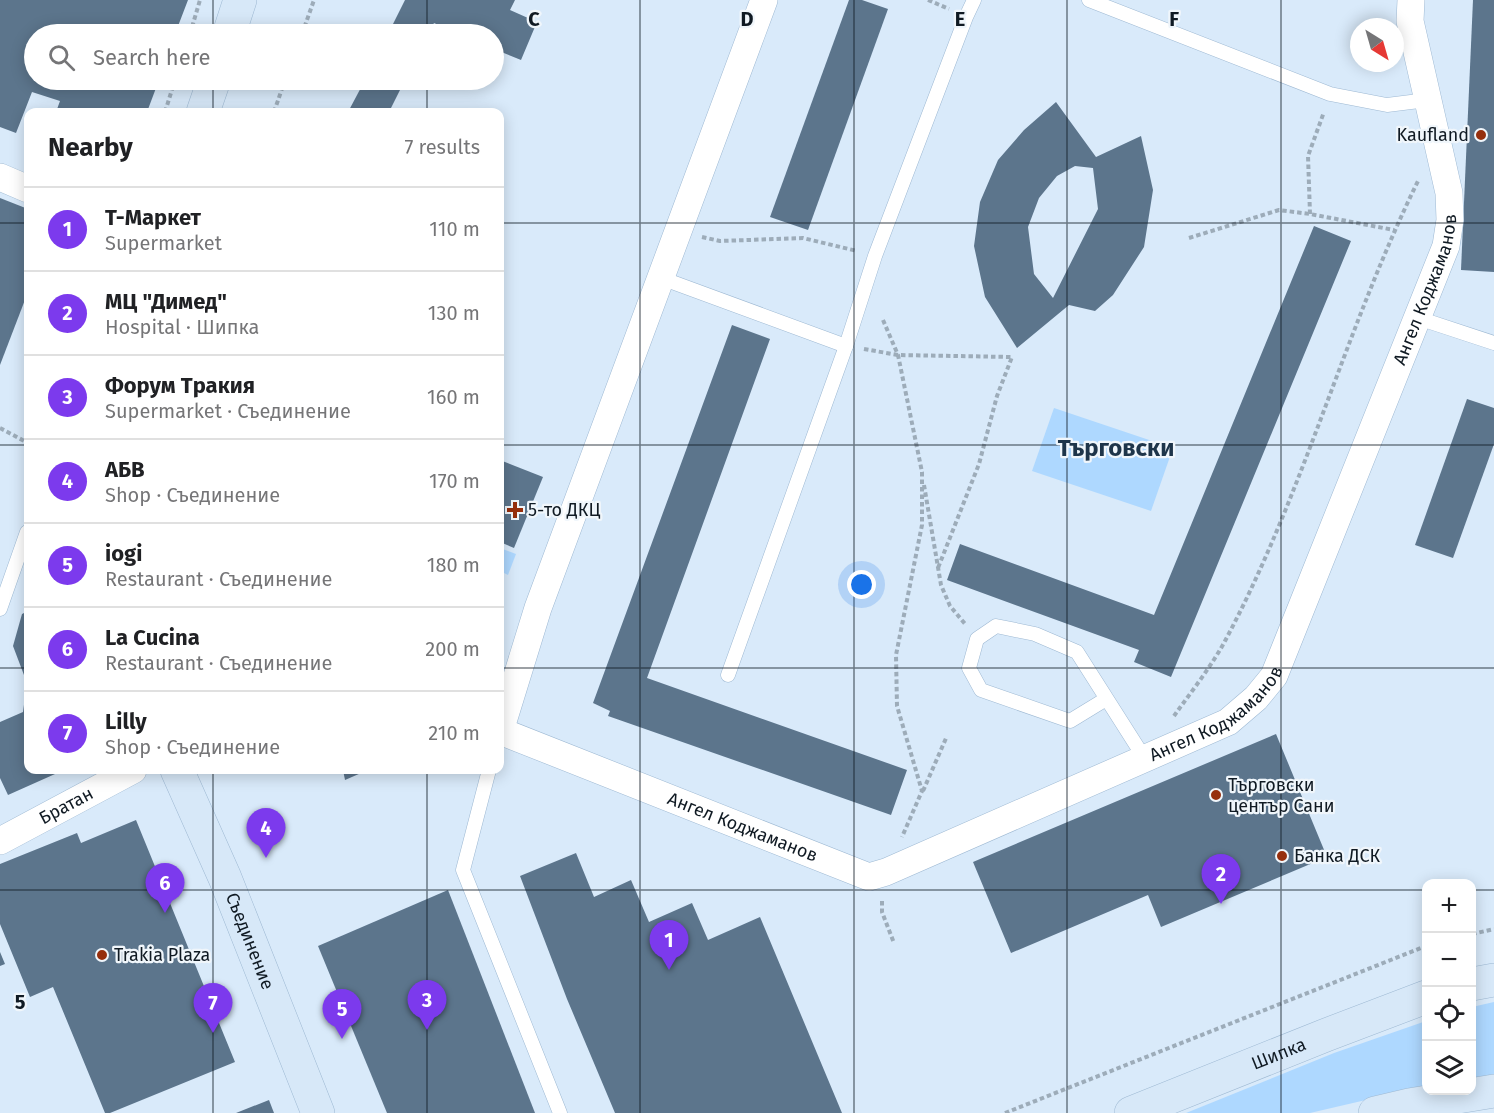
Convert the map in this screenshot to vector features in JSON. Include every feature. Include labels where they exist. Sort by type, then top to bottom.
[{"type":"main road","points":[[232,24],[240,0]]},
{"type":"main road","points":[[204,108],[211,90]]},
{"type":"main road","name":"Съединение","points":[[179,774],[225,878],[318,1113]]},
{"type":"main road","points":[[1476,983],[1494,980]]},
{"type":"main road","name":"Шипка","points":[[1131,1113],[1422,999]]},
{"type":"main road","points":[[1375,1113],[1494,1091]]},
{"type":"street","points":[[504,718],[538,608],[764,0]]},
{"type":"street","name":"Ангел Коджаманов","points":[[504,733],[869,877],[886,872],[1228,723],[1256,698],[1274,676],[1446,246],[1450,220],[1449,193],[1410,21],[1411,0]]},
{"type":"street","points":[[0,177],[24,187]]},
{"type":"street","name":"Братан","points":[[0,841],[126,774]]},
{"type":"lane","points":[[728,675],[846,346],[875,256],[974,0]]},
{"type":"lane","points":[[1089,0],[1330,94],[1387,105],[1427,100]]},
{"type":"lane","points":[[661,278],[846,346]]},
{"type":"lane","points":[[1418,318],[1494,343]]},
{"type":"lane","points":[[0,609],[24,541]]},
{"type":"lane","points":[[1106,699],[1070,721],[981,690],[969,668],[977,639],[996,626],[1035,634],[1077,652],[1145,759]]},
{"type":"lane","points":[[488,774],[463,870],[560,1113]]},
{"type":"path","points":[[192,24],[200,0]]},
{"type":"path","points":[[306,24],[314,0]]},
{"type":"path","points":[[166,108],[172,90]]},
{"type":"path","points":[[275,108],[282,90]]},
{"type":"path","points":[[1310,214],[1308,156],[1330,94]]},
{"type":"path","points":[[1170,723],[1225,642],[1280,524],[1394,230],[1438,140]]},
{"type":"path","points":[[1189,238],[1279,210],[1394,230]]},
{"type":"path","points":[[678,231],[720,241],[803,238],[875,256]]},
{"type":"path","points":[[883,320],[898,355],[922,472],[941,585],[950,606],[977,639]]},
{"type":"path","points":[[846,346],[898,355],[1012,357],[997,396],[979,464],[938,568]]},
{"type":"path","points":[[0,428],[24,441]]},
{"type":"path","points":[[922,472],[922,525],[896,655],[897,706],[922,791]]},
{"type":"path","points":[[894,943],[882,912],[886,872],[947,736]]},
{"type":"path","points":[[1476,933],[1494,929]]},
{"type":"path","points":[[1005,1113],[1422,948]]},
{"type":"shaded area","points":[[1054,408],[1173,448],[1151,511],[1032,471]]},
{"type":"shaded area","points":[[504,550],[516,554],[508,575],[504,573]]},
{"type":"shaded area","points":[[1494,1002],[1494,1077],[1476,1079],[1476,1041],[1476,1006]]},
{"type":"shaded area","points":[[1422,1022],[1422,1087],[1310,1113],[1186,1113],[1334,1053]]},
{"type":"building","points":[[0,0],[188,0],[179,24],[24,24],[24,90],[155,90],[148,108],[57,108],[60,101],[32,92],[16,133],[0,127]]},
{"type":"building","points":[[405,0],[515,0],[510,10],[537,22],[521,60],[504,53],[504,24],[393,24]]},
{"type":"building","points":[[849,0],[862,0],[888,9],[808,230],[770,217]]},
{"type":"building","name":"Kaufland","points":[[1473,0],[1494,0],[1494,272],[1461,270]]},
{"type":"building","points":[[360,90],[400,90],[391,108],[350,108]]},
{"type":"building","points":[[1056,102],[1096,157],[1141,136],[1153,190],[1144,247],[1113,295],[1095,311],[1069,305],[1017,348],[985,297],[974,246],[980,202],[998,160],[1024,130]],"holes":[[[1075,166],[1093,168],[1098,209],[1053,298],[1034,274],[1028,227],[1039,198],[1057,176]]]},
{"type":"building","points":[[0,198],[24,207],[24,302],[0,365]]},
{"type":"building","points":[[1314,226],[1351,241],[1171,677],[1134,662],[1139,650],[947,580],[960,544],[1154,615]]},
{"type":"building","points":[[732,325],[770,339],[647,678],[907,770],[891,815],[608,716],[610,711],[593,703]]},
{"type":"building","points":[[1467,399],[1494,408],[1494,444],[1453,558],[1415,545]]},
{"type":"building","name":"5-то ДКЦ","points":[[504,462],[543,477],[514,548],[504,544]]},
{"type":"building","points":[[24,613],[24,675],[13,646]]},
{"type":"building","points":[[24,705],[24,774],[55,774],[8,795],[0,778],[0,722],[23,712]]},
{"type":"building","name":"Търговски център Сани","points":[[1276,734],[1327,857],[1161,927],[1148,895],[1011,953],[973,862]]},
{"type":"building","points":[[344,774],[359,774],[345,780]]},
{"type":"building","name":"Trakia Plaza","points":[[136,820],[235,1062],[110,1113],[105,1113],[53,987],[30,997],[0,924],[0,864],[77,833],[81,843]]},
{"type":"building","points":[[576,853],[594,897],[631,880],[649,922],[692,903],[708,940],[760,917],[842,1113],[615,1113],[567,999],[520,876]]},
{"type":"building","points":[[448,890],[535,1113],[387,1113],[318,946]]},
{"type":"building","points":[[0,952],[5,964],[0,966]]},
{"type":"building","points":[[269,1100],[274,1113],[236,1113]]},
{"type":"place","name":"Kaufland","points":[[1481,135]]},
{"type":"place","name":"5-то ДКЦ","points":[[515,510]]},
{"type":"place","name":"Търговски център Сани","points":[[1216,795]]},
{"type":"place","name":"Банка ДСК","points":[[1282,856]]},
{"type":"place","name":"АБВ","points":[[266,858]]},
{"type":"place","name":"МЦ \"Димед\"","points":[[1221,904]]},
{"type":"place","name":"La Cucina","points":[[165,913]]},
{"type":"place","name":"Trakia Plaza","points":[[102,955]]},
{"type":"place","name":"Т-Маркет","points":[[669,970]]},
{"type":"place","name":"Форум Тракия","points":[[427,1030]]},
{"type":"place","name":"Lilly","points":[[213,1033]]},
{"type":"place","name":"iogi","points":[[342,1039]]},
{"type":"district","name":"Търговски","points":[[1116,448]]}]
